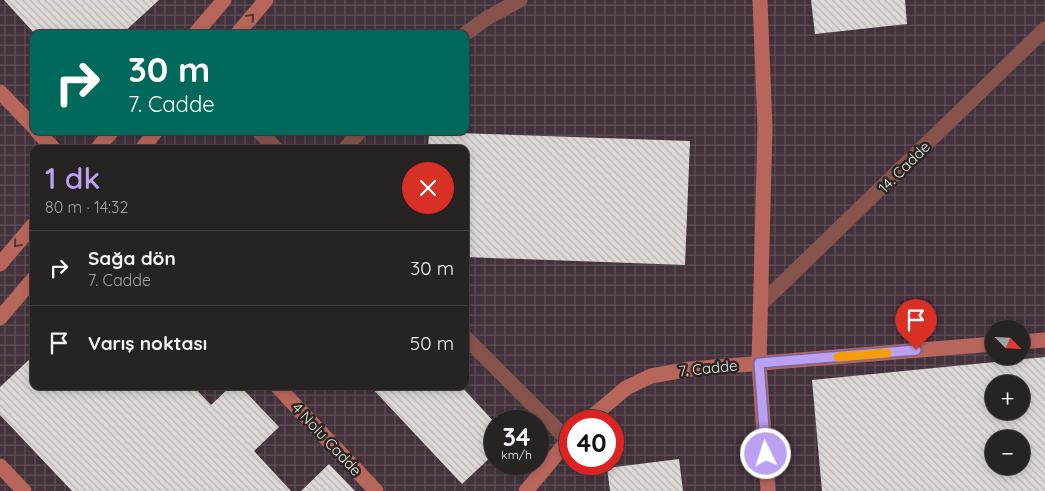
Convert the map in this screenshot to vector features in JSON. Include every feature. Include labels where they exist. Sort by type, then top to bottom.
[{"type":"street","points":[[198,30],[224,0]]},
{"type":"street","points":[[240,30],[266,0]]},
{"type":"street","points":[[469,31],[487,18],[520,0]]},
{"type":"street","points":[[760,0],[765,128],[759,363],[768,491]]},
{"type":"street","name":"14. Cadde","points":[[762,303],[1045,29]]},
{"type":"street","points":[[0,92],[30,124]]},
{"type":"street","points":[[41,135],[50,145]]},
{"type":"street","points":[[100,145],[109,135]]},
{"type":"street","points":[[145,145],[153,135]]},
{"type":"street","points":[[263,135],[272,145]]},
{"type":"street","points":[[348,145],[356,135]]},
{"type":"street","points":[[0,264],[30,229]]},
{"type":"street","points":[[0,318],[30,283]]},
{"type":"street","points":[[1030,341],[1045,340]]},
{"type":"street","points":[[469,341],[559,429]]},
{"type":"street","name":"7. Cadde","points":[[599,410],[610,400],[651,376],[690,369],[985,345]]},
{"type":"street","name":"4 Nolu Cadde","points":[[281,390],[376,491]]},
{"type":"street","points":[[526,491],[559,451]]},
{"type":"street","points":[[0,466],[24,491]]},
{"type":"shaded area","points":[[0,0],[1045,0],[1045,491],[0,491]]},
{"type":"building","points":[[4,0],[159,0],[126,30],[31,30]]},
{"type":"building","points":[[811,0],[905,0],[907,24],[815,34]]},
{"type":"building","points":[[469,133],[690,141],[685,265],[469,257],[469,145],[428,145],[429,135],[469,135]]},
{"type":"building","points":[[1045,357],[1045,491],[822,491],[812,380],[985,363],[985,365],[1030,365],[1030,358]]},
{"type":"building","points":[[30,359],[30,390],[197,390],[211,405],[227,390],[244,390],[279,427],[254,451],[291,491],[72,491],[0,415],[0,387]]},
{"type":"building","points":[[374,390],[465,390],[484,411],[484,463],[462,484]]},
{"type":"building","points":[[679,459],[683,491],[610,491],[608,475],[624,475],[624,466]]},
{"type":"building","points":[[329,464],[355,491],[301,491]]},
{"type":"slow traffic","points":[[838,357],[887,353]]},
{"type":"route","points":[[766,454],[759,363],[916,350]]}]
